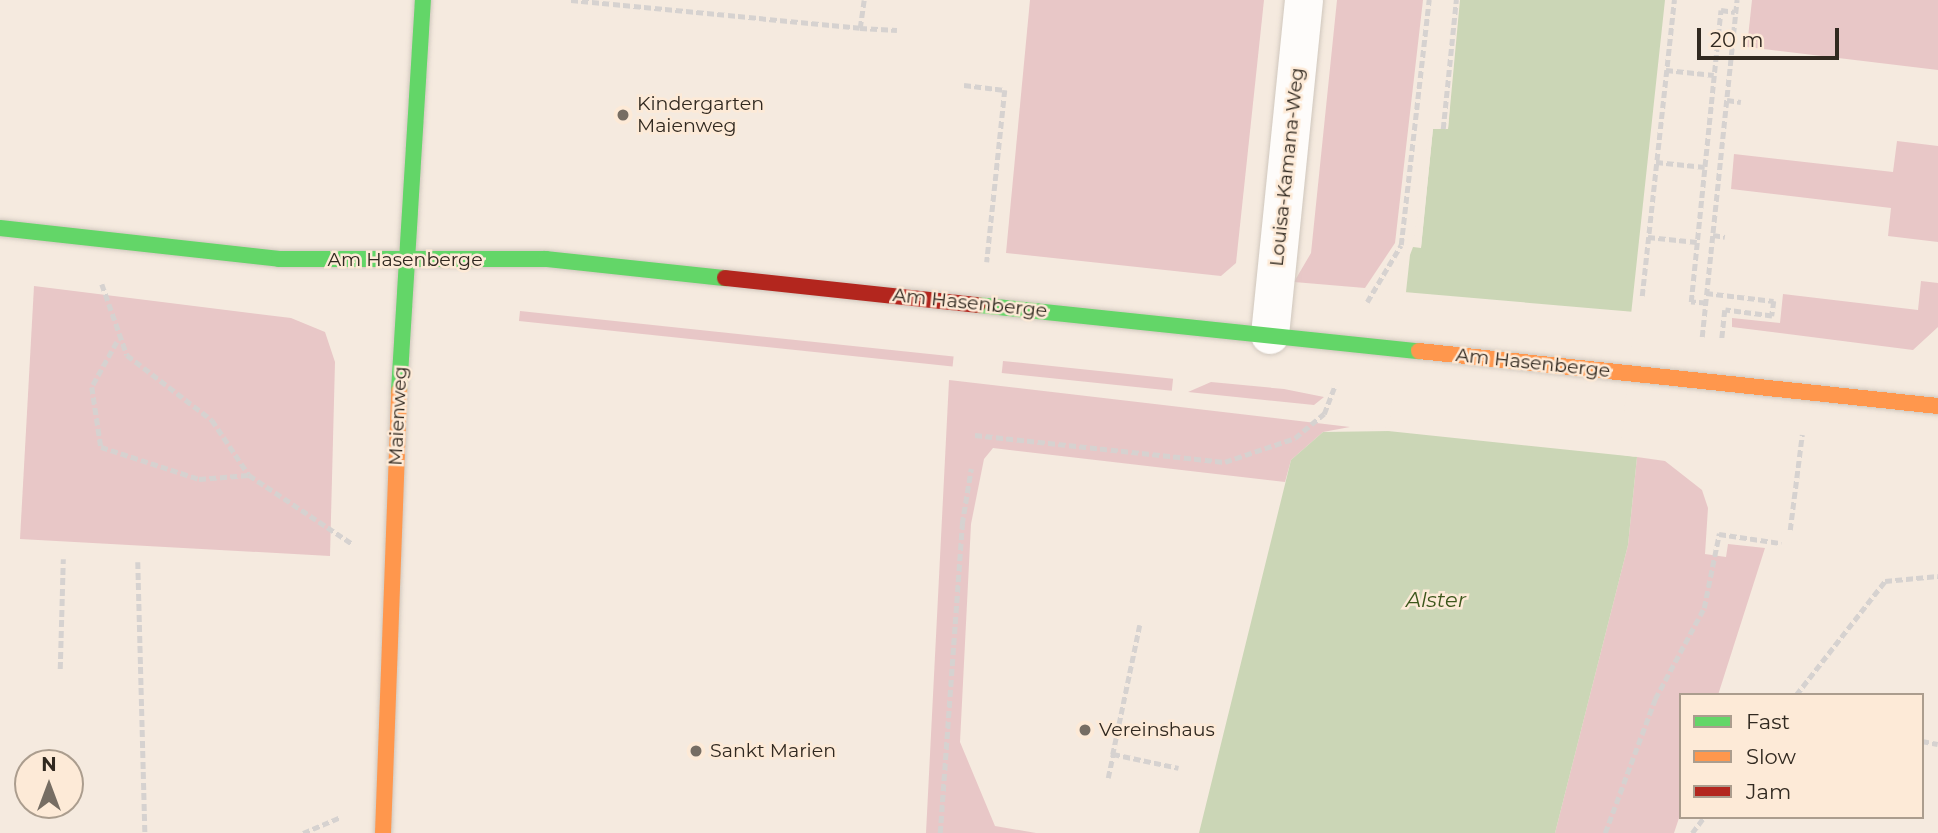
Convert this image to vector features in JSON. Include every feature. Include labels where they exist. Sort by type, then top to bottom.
[{"type":"street","name":"Maienweg","points":[[383,833],[391,572],[423,0]]},
{"type":"street","name":"Louisa-Kamana-Weg","points":[[1270,335],[1304,0]]},
{"type":"street","name":"Am Hasenberge","points":[[0,228],[278,259],[546,259],[1938,406]]},
{"type":"path","points":[[570,0],[897,30]]},
{"type":"path","points":[[860,28],[863,0]]},
{"type":"path","points":[[975,435],[1225,462],[1256,456],[1295,439],[1324,414],[1359,344],[1372,288],[1401,245],[1429,0]]},
{"type":"path","points":[[1443,129],[1456,0]]},
{"type":"path","points":[[1642,296],[1674,0]]},
{"type":"path","points":[[1704,317],[1737,0]]},
{"type":"path","points":[[1706,303],[1691,302],[1721,10],[1735,12]]},
{"type":"path","points":[[1666,70],[1714,75]]},
{"type":"path","points":[[964,85],[1005,90],[983,304]]},
{"type":"path","points":[[1727,100],[1741,102]]},
{"type":"path","points":[[1656,162],[1705,167]]},
{"type":"path","points":[[1713,235],[1725,237]]},
{"type":"path","points":[[89,237],[117,342],[212,420],[249,475],[391,572]]},
{"type":"path","points":[[1648,237],[1697,242]]},
{"type":"path","points":[[1706,293],[1774,301],[1772,316],[1725,310],[1716,382]]},
{"type":"path","points":[[117,342],[92,387],[101,447],[199,478],[249,475]]},
{"type":"path","points":[[1790,530],[1808,392]]},
{"type":"path","points":[[940,833],[962,524],[971,469]]},
{"type":"path","points":[[1605,833],[1650,711],[1704,608],[1719,534],[1781,543]]},
{"type":"path","points":[[60,669],[63,559]]},
{"type":"path","points":[[138,562],[145,833]]},
{"type":"path","points":[[1799,693],[1885,581],[1938,576]]},
{"type":"path","points":[[1108,778],[1140,625]]},
{"type":"path","points":[[1113,754],[1179,768]]},
{"type":"shaded area","points":[[1030,0],[1264,0],[1236,263],[1221,276],[1006,253]]},
{"type":"shaded area","points":[[1337,0],[1423,0],[1395,243],[1365,288],[1294,282],[1311,253]]},
{"type":"shaded area","points":[[1752,0],[1938,0],[1938,70],[1747,47]]},
{"type":"shaded area","points":[[1897,141],[1938,146],[1938,242],[1888,236],[1891,208],[1731,189],[1734,154],[1893,172]]},
{"type":"shaded area","points":[[1921,281],[1938,283],[1938,327],[1913,350],[1732,327],[1732,318],[1780,323],[1783,294],[1918,310]]},
{"type":"shaded area","points":[[34,286],[291,318],[325,332],[335,362],[330,556],[20,539]]},
{"type":"shaded area","points":[[520,311],[954,357],[953,367],[519,321]]},
{"type":"shaded area","points":[[1003,361],[1173,379],[1172,391],[1002,373]]},
{"type":"shaded area","points":[[949,380],[1350,427],[1323,432],[1291,460],[1285,482],[993,448],[984,459],[971,524],[960,742],[995,826],[1036,833],[926,833]]},
{"type":"shaded area","points":[[1211,382],[1284,389],[1324,397],[1314,405],[1188,392]]},
{"type":"shaded area","points":[[1637,457],[1665,461],[1702,490],[1708,508],[1705,554],[1726,557],[1728,544],[1765,548],[1719,693],[1679,693],[1679,818],[1674,833],[1555,833],[1628,545]]},
{"type":"water","name":"Alster","points":[[1460,0],[1665,0],[1616,454],[1637,457],[1628,545],[1555,833],[1199,833],[1291,460],[1323,432],[1391,431],[1410,255],[1413,247],[1421,247],[1433,128],[1448,129]]},
{"type":"pier","points":[[1457,0],[1448,129],[1433,129],[1421,248],[1413,247],[1430,127],[1445,126]]},
{"type":"pier","points":[[1404,292],[1635,312],[1620,451],[1637,457],[1350,427],[1389,428]]},
{"type":"traffic: fast","points":[[399,391],[423,0]]},
{"type":"traffic: fast","points":[[0,228],[279,259],[546,259],[725,278]]},
{"type":"traffic: fast","points":[[978,305],[1419,351]]},
{"type":"traffic: slow","points":[[1419,351],[1938,406]]},
{"type":"traffic: slow","points":[[383,833],[399,391]]},
{"type":"traffic: jam","points":[[725,278],[978,305]]},
{"type":"place","name":"Kindergarten Maienweg","points":[[623,115]]},
{"type":"place","name":"Vereinshaus","points":[[1085,730]]},
{"type":"place","name":"Sankt Marien","points":[[696,751]]}]
